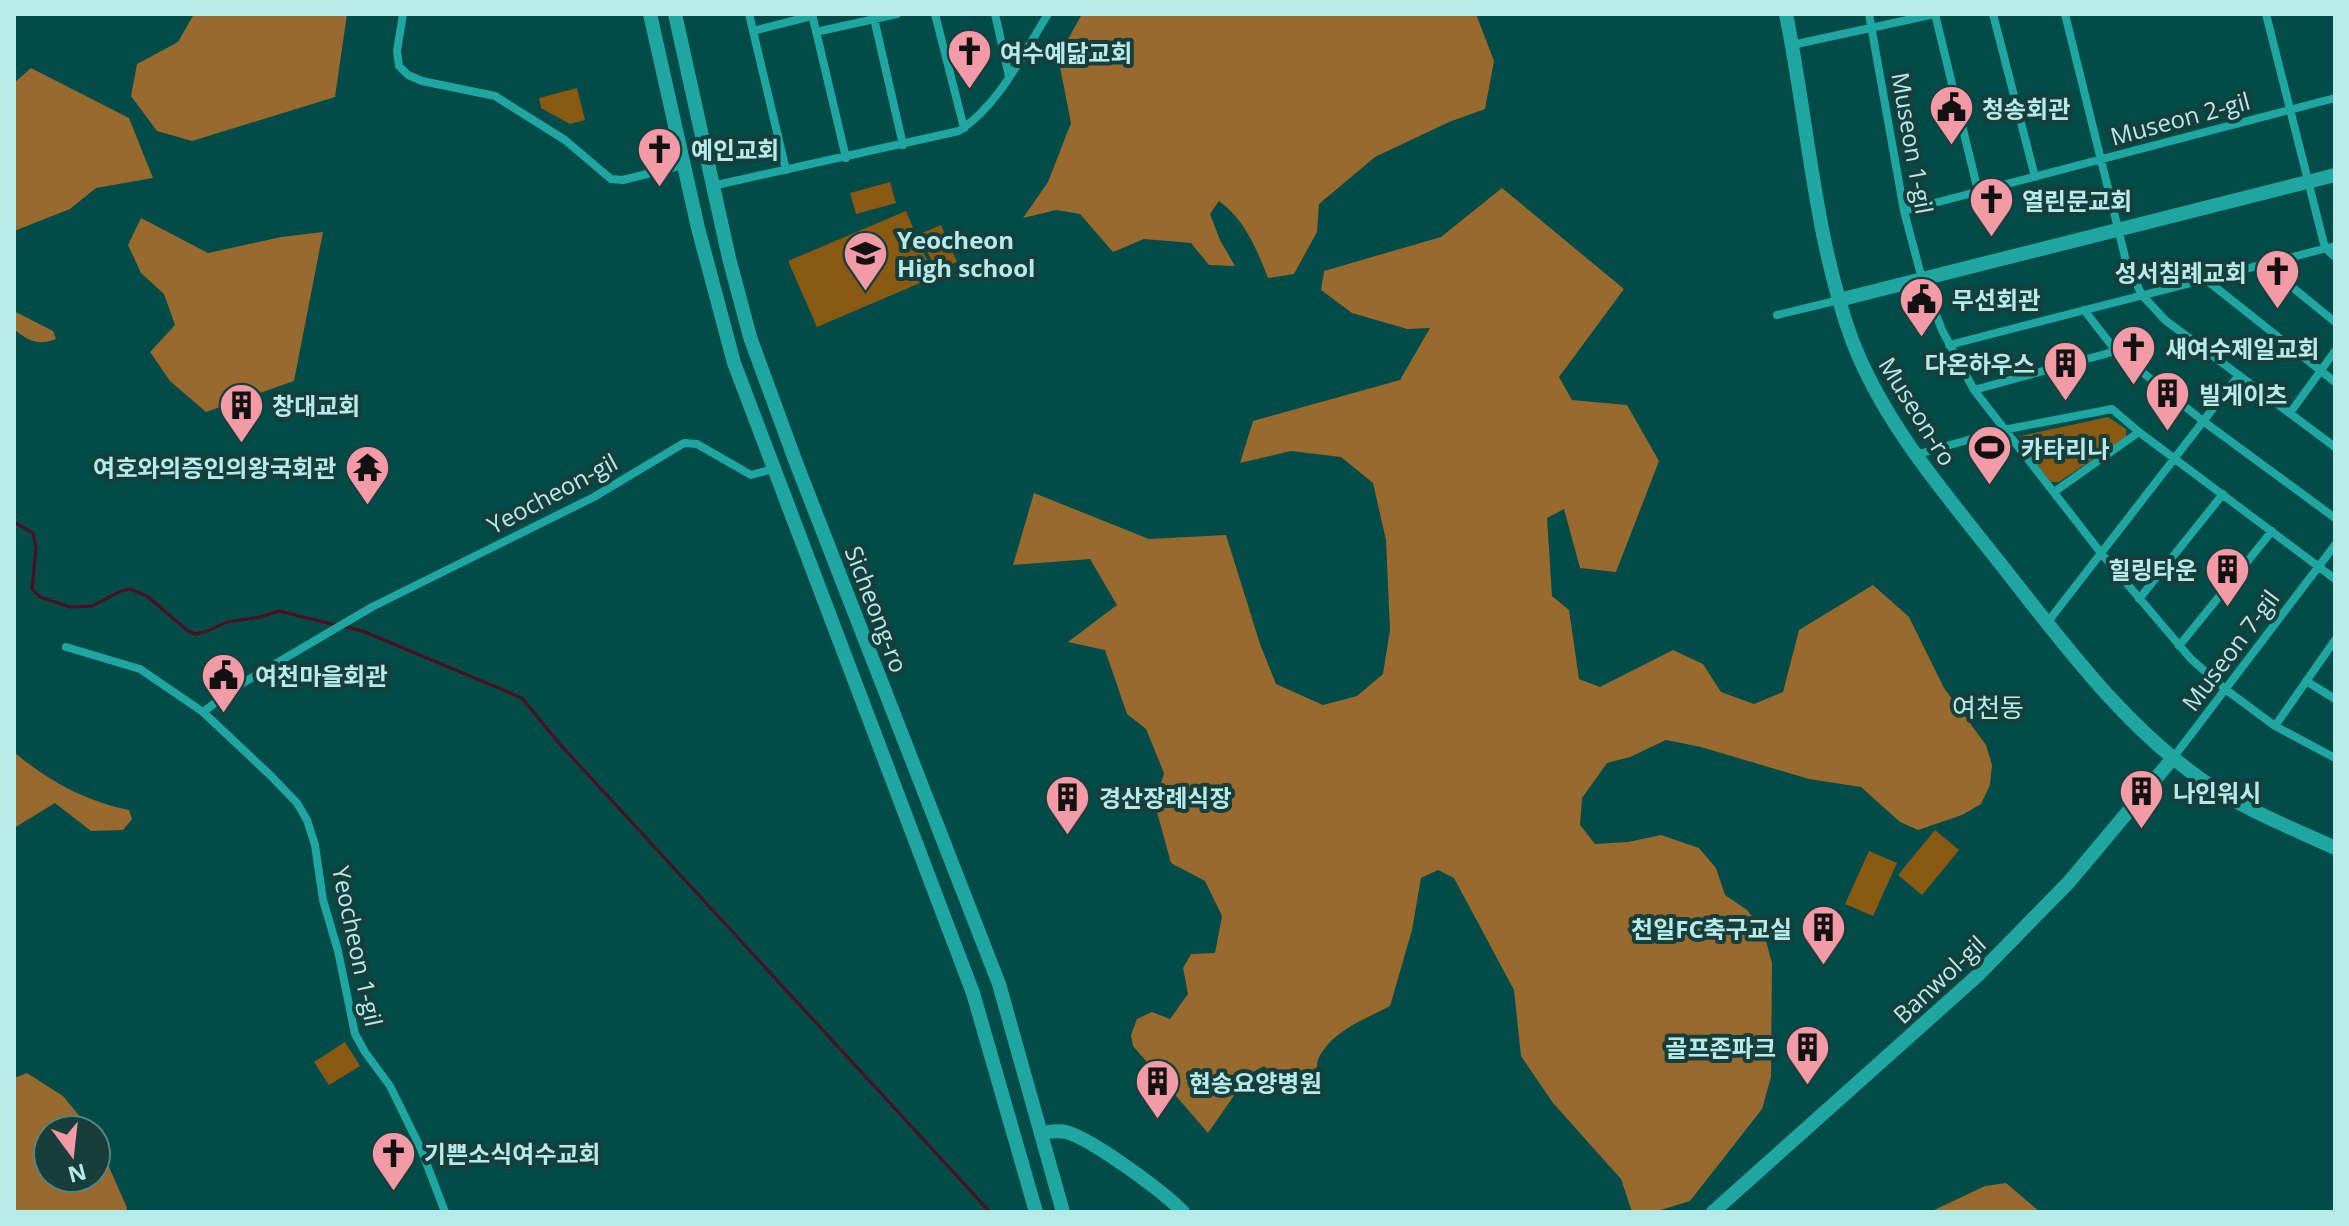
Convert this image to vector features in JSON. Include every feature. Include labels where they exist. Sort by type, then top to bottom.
[{"type":"street","points":[[403,14],[397,51],[399,66],[408,75],[422,81],[495,96],[565,140],[611,179],[623,180],[683,165]]},
{"type":"street","name":"Sicheong-ro","points":[[650,14],[683,165],[731,352],[973,993],[1036,1212]]},
{"type":"street","name":"Sicheong-ro","points":[[675,14],[712,186],[750,337],[999,984],[1063,1212]]},
{"type":"street","points":[[749,14],[786,170]]},
{"type":"street","points":[[816,32],[874,16],[897,14]]},
{"type":"street","points":[[935,14],[964,128]]},
{"type":"street","points":[[995,14],[1009,76]]},
{"type":"street","points":[[712,186],[953,134],[964,128],[987,105],[1048,14]]},
{"type":"street","name":"Museon-ro","points":[[1786,14],[1816,192],[1839,300],[1861,361],[1915,455],[2082,666],[2173,758],[2241,804],[2335,848]]},
{"type":"street","name":"Museon 1-gil","points":[[1869,14],[1904,211],[1922,279],[1949,345],[1974,390],[2101,553],[2179,646],[2225,689],[2275,726],[2335,758]]},
{"type":"street","points":[[1792,45],[1935,14],[1978,191]]},
{"type":"street","points":[[1993,14],[2035,177]]},
{"type":"street","points":[[2065,14],[2127,265],[2142,295],[2165,320],[2335,447]]},
{"type":"street","points":[[2266,14],[2325,248],[2335,257]]},
{"type":"street","points":[[753,31],[812,15],[846,158]]},
{"type":"street","points":[[874,16],[903,145]]},
{"type":"street","name":"Museon 2-gil","points":[[1904,211],[2335,98]]},
{"type":"street","points":[[1777,315],[2335,175]]},
{"type":"street","points":[[1949,345],[2335,246]]},
{"type":"street","points":[[2264,264],[2335,322]]},
{"type":"street","points":[[2205,279],[2335,382]]},
{"type":"street","points":[[2084,310],[2116,351],[2203,421],[2335,518]]},
{"type":"street","points":[[1974,390],[2116,351]]},
{"type":"street","points":[[2290,413],[2335,351]]},
{"type":"street","points":[[2047,623],[2239,375]]},
{"type":"street","points":[[1915,455],[2003,430],[2112,409],[2335,579]]},
{"type":"street","points":[[2054,492],[2139,432]]},
{"type":"street","name":"Yeocheon-gil","points":[[203,712],[236,687],[348,622],[594,497],[684,443],[697,444],[751,475],[773,469]]},
{"type":"street","points":[[773,469],[795,460]]},
{"type":"street","points":[[2139,599],[2223,494]]},
{"type":"street","points":[[2179,646],[2272,531]]},
{"type":"street","name":"Museon 7-gil","points":[[2173,758],[2335,545]]},
{"type":"street","points":[[2275,726],[2335,640]]},
{"type":"street","points":[[66,647],[140,669],[203,712]]},
{"type":"street","points":[[2306,681],[2335,699]]},
{"type":"street","name":"Yeocheon 1-gil","points":[[203,712],[297,803],[307,820],[355,1034],[390,1086],[432,1175],[445,1212]]},
{"type":"street","name":"Banwol-gil","points":[[1713,1212],[1977,976],[2069,882],[2173,758]]},
{"type":"street","points":[[1041,1133],[1061,1131],[1083,1140],[1138,1176],[1183,1212]]},
{"type":"shaded area","points":[[194,14],[347,14],[335,97],[192,141],[157,131],[131,96],[137,64],[178,42]]},
{"type":"shaded area","points":[[1082,14],[1476,14],[1494,61],[1485,109],[1449,122],[1375,157],[1319,204],[1317,232],[1294,274],[1268,278],[1243,226],[1219,201],[1210,214],[1235,266],[1209,265],[1191,243],[1144,239],[1113,252],[1080,214],[1056,210],[1023,218],[1048,182],[1071,123],[1058,57]]},
{"type":"shaded area","points":[[31,68],[129,118],[153,178],[96,188],[70,209],[14,231],[14,83]]},
{"type":"shaded area","points":[[577,88],[585,120],[570,124],[541,108],[539,98]]},
{"type":"shaded area","points":[[890,182],[896,203],[856,214],[850,193]]},
{"type":"shaded area","points":[[1502,188],[1624,289],[1559,377],[1572,400],[1627,405],[1659,461],[1616,572],[1580,568],[1564,509],[1547,518],[1552,596],[1569,610],[1579,679],[1600,687],[1673,650],[1703,664],[1721,692],[1754,704],[1783,692],[1799,630],[1873,585],[1909,617],[1944,688],[1986,745],[1992,765],[1990,785],[1981,804],[1962,815],[1918,830],[1900,822],[1861,787],[1809,779],[1701,747],[1666,740],[1630,757],[1607,763],[1582,798],[1580,825],[1595,844],[1628,842],[1661,835],[1699,848],[1716,868],[1725,895],[1747,910],[1763,930],[1772,963],[1771,1077],[1762,1109],[1690,1201],[1654,1212],[1632,1212],[1621,1179],[1553,1103],[1521,1056],[1514,990],[1454,878],[1438,870],[1421,878],[1412,930],[1390,1006],[1353,1025],[1328,1044],[1319,1058],[1316,1078],[1297,1092],[1264,1066],[1249,1074],[1208,1133],[1133,1046],[1131,1035],[1137,1019],[1152,1012],[1170,1019],[1188,994],[1183,968],[1191,954],[1215,953],[1222,916],[1205,881],[1171,863],[1155,805],[1164,773],[1146,729],[1127,714],[1105,650],[1068,642],[1117,605],[1090,559],[1013,565],[1034,493],[1149,539],[1226,535],[1260,644],[1276,684],[1323,705],[1357,696],[1383,674],[1390,630],[1386,540],[1373,483],[1341,457],[1291,451],[1240,463],[1253,421],[1400,380],[1430,328],[1407,329],[1352,313],[1321,290],[1324,271],[1441,237]]},
{"type":"shaded area","points":[[906,211],[934,277],[817,327],[788,261]]},
{"type":"shaded area","points":[[141,218],[208,253],[281,237],[323,232],[294,381],[206,412],[170,381],[150,352],[175,325],[164,294],[141,273],[128,245]]},
{"type":"shaded area","points":[[941,225],[957,262],[936,271],[920,234]]},
{"type":"shaded area","points":[[14,311],[53,331],[56,339],[38,342],[24,337],[14,329]]},
{"type":"shaded area","points":[[2108,417],[2126,429],[2126,437],[2059,482],[2051,482],[2019,442],[2020,436]]},
{"type":"shaded area","points":[[14,752],[68,788],[129,810],[132,819],[123,830],[91,831],[55,803],[14,828]]},
{"type":"shaded area","points":[[1935,830],[1959,850],[1922,895],[1898,875]]},
{"type":"shaded area","points":[[1869,851],[1897,863],[1873,916],[1845,904]]},
{"type":"shaded area","points":[[345,1042],[360,1066],[329,1085],[314,1062]]},
{"type":"shaded area","points":[[27,1073],[63,1096],[78,1114],[32,1114],[32,1194],[112,1194],[112,1174],[126,1212],[14,1212],[14,1078]]},
{"type":"shaded area","points":[[2006,1183],[2040,1212],[1930,1212],[1985,1186]]},
{"type":"waterway","points":[[14,522],[33,533],[36,548],[32,589],[40,597],[70,607],[92,606],[130,589],[147,596],[195,634],[227,622],[279,611],[336,625]]},
{"type":"waterway","points":[[343,626],[365,632],[522,698],[558,742],[990,1212]]},
{"type":"place","name":"여수예닮교회","points":[[969,91]]},
{"type":"place","name":"청송회관","points":[[1951,147]]},
{"type":"place","name":"예인교회","points":[[660,188]]},
{"type":"place","name":"열린문교회","points":[[1991,239]]},
{"type":"place","name":"Yeocheon High school","points":[[866,292]]},
{"type":"place","name":"성서침례교회","points":[[2278,311]]},
{"type":"place","name":"무선회관","points":[[1921,338]]},
{"type":"place","name":"새여수제일교회","points":[[2134,387]]},
{"type":"place","name":"다온하우스","points":[[2066,402]]},
{"type":"place","name":"빌게이츠","points":[[2168,433]]},
{"type":"place","name":"창대교회","points":[[241,444]]},
{"type":"place","name":"카타리나","points":[[1990,487]]},
{"type":"place","name":"여호와의증인의왕국회관","points":[[367,506]]},
{"type":"place","name":"힐링타운","points":[[2228,608]]},
{"type":"place","name":"여천마을회관","points":[[224,714]]},
{"type":"place","name":"나인워시","points":[[2142,831]]},
{"type":"place","name":"경산장례식장","points":[[1068,836]]},
{"type":"place","name":"천일FC축구교실","points":[[1823,967]]},
{"type":"place","name":"골프존파크","points":[[1807,1086]]},
{"type":"place","name":"현송요양병원","points":[[1158,1121]]},
{"type":"place","name":"기쁜소식여수교회","points":[[393,1192]]},
{"type":"district","name":"여천동","points":[[1988,707]]}]
